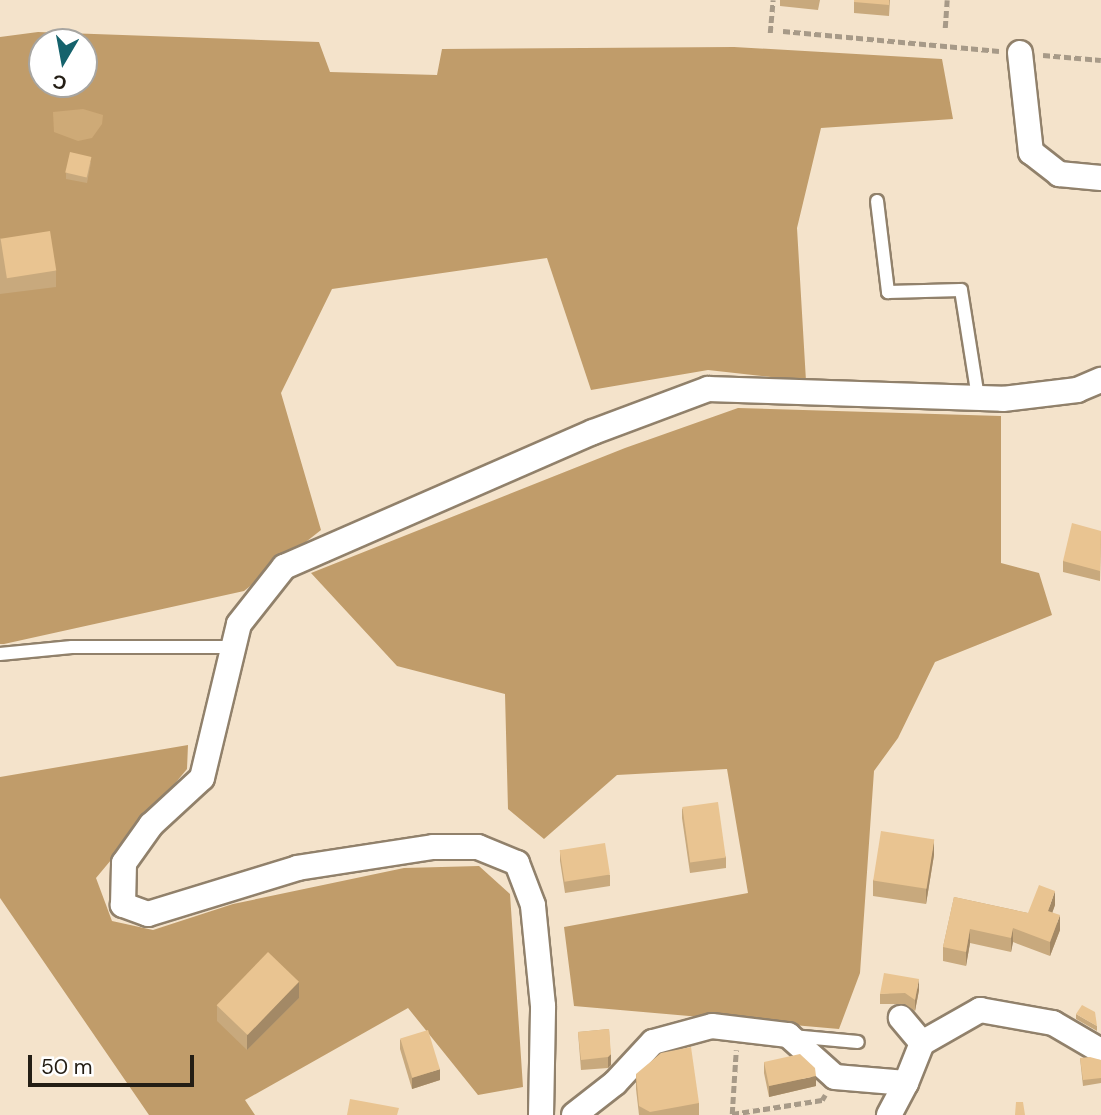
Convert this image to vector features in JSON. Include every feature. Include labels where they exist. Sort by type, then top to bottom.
[{"type":"street","points":[[1020,53],[1031,152],[1059,174],[1101,178]]},
{"type":"street","points":[[541,1115],[543,1006],[534,905],[517,863],[478,847],[433,847],[298,868],[148,914],[123,905],[124,863],[151,825],[201,778],[239,624],[284,567],[593,432],[708,389],[1003,398],[1077,390],[1101,380]]},
{"type":"street","points":[[889,1115],[906,1083],[922,1043],[980,1010],[1053,1023],[1101,1051]]},
{"type":"street","points":[[901,1018],[922,1043]]},
{"type":"street","points":[[574,1115],[615,1083],[653,1042],[712,1026],[788,1035],[835,1077],[906,1083]]},
{"type":"lane","points":[[877,201],[888,292],[961,290],[978,397]]},
{"type":"lane","points":[[0,654],[72,647],[233,647]]},
{"type":"lane","points":[[788,1035],[858,1042]]},
{"type":"path","points":[[770,33],[773,0]]},
{"type":"path","points":[[946,28],[947,0]]},
{"type":"path","points":[[783,31],[1101,60]]},
{"type":"path","points":[[738,1029],[732,1115],[822,1100],[835,1077]]},
{"type":"shaded area","points":[[28,33],[28,98],[98,98],[98,34],[319,42],[330,72],[437,75],[442,49],[734,47],[942,59],[953,119],[821,128],[797,228],[806,381],[708,370],[591,390],[547,258],[332,289],[281,393],[321,530],[244,591],[0,644],[0,37]]},
{"type":"shaded area","points":[[83,109],[103,115],[102,124],[92,138],[78,141],[54,132],[53,112]]},
{"type":"shaded area","points":[[738,408],[1001,416],[1001,563],[1039,573],[1052,615],[935,662],[898,738],[874,771],[860,973],[839,1029],[574,1006],[564,927],[748,893],[727,769],[617,775],[544,839],[508,809],[505,694],[397,666],[311,573],[625,448]]},
{"type":"shaded area","points":[[188,745],[187,769],[96,878],[112,921],[153,930],[233,904],[404,868],[479,866],[510,894],[523,1087],[478,1095],[408,1008],[245,1100],[255,1115],[149,1115],[0,898],[0,777]]},
{"type":"building","points":[[889,0],[889,5],[854,2]]},
{"type":"building","points":[[70,152],[91,157],[87,177],[65,172]]},
{"type":"building","points":[[50,231],[56,271],[7,278],[1,239]]},
{"type":"building","points":[[1072,523],[1101,531],[1100,571],[1063,561]]},
{"type":"building","points":[[718,802],[726,857],[690,862],[682,807]]},
{"type":"building","points":[[881,831],[934,839],[927,889],[873,880]]},
{"type":"building","points":[[605,843],[610,875],[565,882],[560,850]]},
{"type":"building","points":[[1039,885],[1055,891],[1048,911],[1060,915],[1050,942],[1013,928],[1011,938],[970,929],[966,952],[943,947],[954,897],[1028,913]]},
{"type":"building","points":[[268,952],[299,982],[248,1035],[217,1005]]},
{"type":"building","points":[[884,973],[919,979],[915,1000],[905,993],[880,994]]},
{"type":"building","points":[[1082,1005],[1095,1012],[1097,1026],[1076,1014]]},
{"type":"building","points":[[609,1029],[611,1054],[608,1057],[581,1060],[578,1032]]},
{"type":"building","points":[[428,1030],[440,1069],[412,1078],[400,1038]]},
{"type":"building","points":[[691,1047],[699,1103],[650,1112],[639,1106],[636,1074],[661,1053]]},
{"type":"building","points":[[800,1054],[815,1068],[816,1076],[769,1086],[764,1062]]},
{"type":"building","points":[[1080,1058],[1101,1060],[1101,1078],[1083,1080]]},
{"type":"building","points":[[350,1099],[399,1108],[397,1115],[347,1115]]},
{"type":"building","points":[[1016,1102],[1023,1102],[1025,1115],[1015,1115]]}]
